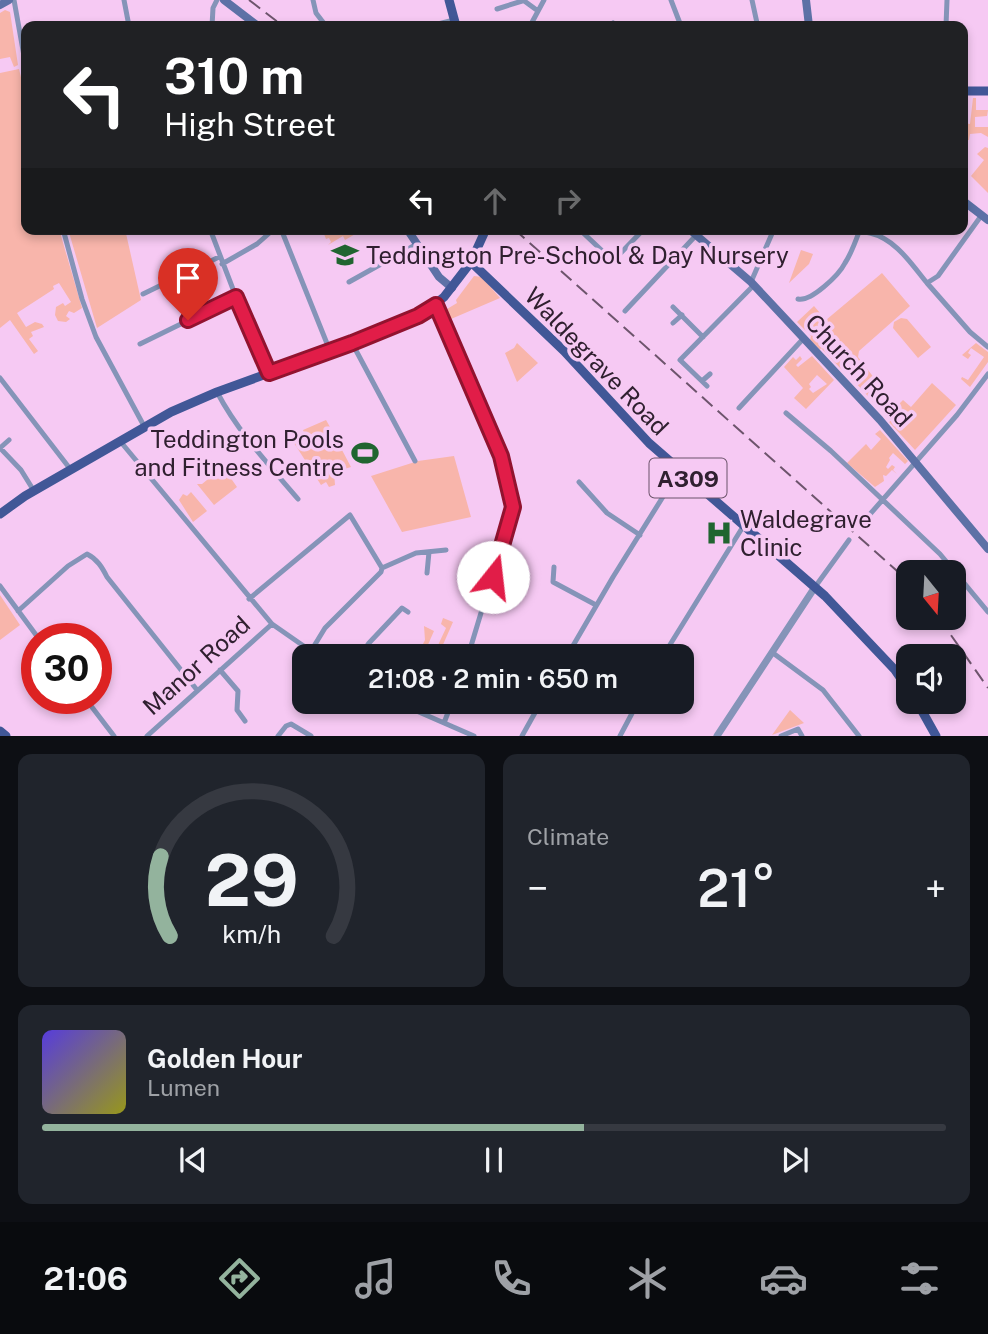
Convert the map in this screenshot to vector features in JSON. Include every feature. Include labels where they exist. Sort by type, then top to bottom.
[{"type":"main road","points":[[0,5],[11,0]]},
{"type":"main road","points":[[224,0],[251,21]]},
{"type":"main road","points":[[449,0],[454,21]]},
{"type":"main road","points":[[806,0],[808,21]]},
{"type":"main road","points":[[968,91],[988,91]]},
{"type":"main road","points":[[968,205],[985,218]]},
{"type":"main road","points":[[411,235],[439,277],[452,288]]},
{"type":"main road","name":"Church Road","points":[[700,235],[752,284],[880,420],[988,549]]},
{"type":"main road","points":[[0,514],[144,426],[217,392],[418,316],[436,305],[452,288],[471,262],[482,238]]},
{"type":"main road","name":"Waldegrave Road","points":[[471,262],[564,351],[615,408],[679,471],[815,587],[896,671]]},
{"type":"main road","points":[[924,714],[936,736]]},
{"type":"main road","points":[[0,731],[6,736]]},
{"type":"street","points":[[11,0],[21,44]]},
{"type":"street","points":[[124,0],[128,21]]},
{"type":"street","points":[[212,21],[213,8],[217,0]]},
{"type":"street","points":[[313,0],[316,13],[322,21]]},
{"type":"street","points":[[533,21],[544,0]]},
{"type":"street","points":[[671,0],[679,21]]},
{"type":"street","points":[[752,0],[757,21]]},
{"type":"street","points":[[946,21],[947,0]]},
{"type":"street","points":[[496,9],[523,1],[538,11]]},
{"type":"street","points":[[927,283],[938,276],[985,218]]},
{"type":"street","points":[[65,235],[82,299],[96,337],[144,426]]},
{"type":"street","points":[[212,235],[269,373]]},
{"type":"street","points":[[222,264],[257,244],[267,235]]},
{"type":"street","points":[[283,235],[330,351]]},
{"type":"street","points":[[585,235],[613,261],[638,235]]},
{"type":"street","points":[[625,311],[692,235]]},
{"type":"street","points":[[710,374],[705,383],[680,360],[752,284],[772,235]]},
{"type":"street","points":[[798,299],[811,298],[844,266],[858,235]]},
{"type":"street","points":[[877,235],[896,247],[970,332],[988,347]]},
{"type":"street","points":[[349,282],[417,244]]},
{"type":"street","points":[[143,294],[219,257]]},
{"type":"street","points":[[140,344],[236,297]]},
{"type":"street","points":[[436,305],[501,456],[513,507],[472,644]]},
{"type":"street","points":[[673,307],[703,337]]},
{"type":"street","points":[[673,323],[682,315]]},
{"type":"street","points":[[739,408],[803,339]]},
{"type":"street","points":[[352,343],[415,461]]},
{"type":"street","points":[[864,521],[948,426],[988,374]]},
{"type":"street","points":[[0,378],[71,470]]},
{"type":"street","points":[[981,385],[988,390]]},
{"type":"street","points":[[217,392],[242,432],[298,499]]},
{"type":"street","points":[[786,414],[883,499],[940,554],[988,612]]},
{"type":"street","points":[[9,440],[0,447],[21,470],[34,491]]},
{"type":"street","points":[[120,441],[272,624],[301,644]]},
{"type":"street","points":[[574,644],[679,471]]},
{"type":"street","points":[[579,482],[607,513],[640,534]]},
{"type":"street","points":[[250,599],[350,515],[382,572],[325,628],[315,644]]},
{"type":"street","points":[[670,644],[744,525]]},
{"type":"street","points":[[717,736],[849,540]]},
{"type":"street","points":[[382,568],[416,553],[446,550]]},
{"type":"street","points":[[427,573],[429,552]]},
{"type":"street","points":[[18,611],[68,566],[87,554],[94,557],[197,690]]},
{"type":"street","points":[[554,567],[552,582],[596,605]]},
{"type":"street","points":[[0,586],[27,623]]},
{"type":"street","points":[[368,644],[402,608],[408,612]]},
{"type":"street","name":"Manor Road","points":[[147,736],[272,624]]},
{"type":"street","points":[[774,653],[823,690],[859,736]]},
{"type":"street","points":[[220,670],[238,691],[237,710],[245,721]]},
{"type":"street","points":[[97,714],[114,736]]},
{"type":"street","points":[[424,714],[474,736]]},
{"type":"street","points":[[444,723],[447,714]]},
{"type":"street","points":[[522,736],[534,714]]},
{"type":"street","points":[[620,736],[632,714]]},
{"type":"street","points":[[278,736],[291,724],[311,736]]},
{"type":"street","points":[[781,736],[798,729],[802,736]]},
{"type":"shaded area","points":[[5,10],[10,12],[18,65],[14,67],[10,57],[0,59],[0,13]]},
{"type":"shaded area","points":[[19,69],[21,77],[21,235],[61,235],[82,308],[74,313],[69,311],[66,316],[70,319],[66,322],[58,321],[55,315],[56,307],[71,302],[59,283],[17,313],[26,327],[35,322],[44,327],[31,332],[33,336],[29,339],[38,351],[34,354],[10,320],[0,328],[0,73]]},
{"type":"shaded area","points":[[973,98],[976,98],[976,110],[988,110],[987,116],[975,117],[975,127],[988,127],[988,137],[981,133],[970,134],[968,140]]},
{"type":"shaded area","points":[[985,147],[988,148],[988,193],[971,176],[984,160],[977,154]]},
{"type":"shaded area","points":[[70,235],[126,235],[141,300],[97,328]]},
{"type":"shaded area","points":[[324,235],[354,235],[345,240],[343,236],[328,245],[331,242],[329,238],[326,239]]},
{"type":"shaded area","points":[[801,250],[813,254],[809,264],[789,283]]},
{"type":"shaded area","points":[[882,273],[910,306],[859,351],[858,357],[878,383],[875,387],[884,397],[876,405],[844,370],[849,366],[842,370],[810,340],[811,336],[797,322],[814,306],[826,320]]},
{"type":"shaded area","points":[[474,276],[482,277],[500,298],[451,319],[447,309],[457,303],[456,300]]},
{"type":"shaded area","points":[[901,318],[907,319],[931,347],[918,358],[893,328],[894,322]]},
{"type":"shaded area","points":[[517,343],[538,363],[517,382],[505,353]]},
{"type":"shaded area","points":[[976,343],[988,352],[988,362],[970,387],[961,379],[962,377],[968,380],[984,357],[971,348],[968,359],[962,355]]},
{"type":"shaded area","points":[[800,356],[802,359],[796,365],[798,367],[812,356],[834,380],[806,409],[794,398],[803,388],[784,367],[793,357],[796,360]],"holes":[[[817,375],[827,384],[813,393],[809,389],[809,384]]]},
{"type":"shaded area","points":[[932,383],[956,405],[915,450],[889,422],[902,414],[896,409],[888,417],[884,414],[903,400],[911,407]]},
{"type":"shaded area","points":[[326,420],[330,427],[327,432],[333,433],[351,467],[340,468],[334,472],[335,485],[329,487],[326,482],[321,485],[294,443],[305,435],[303,430]]},
{"type":"shaded area","points":[[880,430],[908,461],[905,464],[893,453],[886,467],[888,469],[892,465],[897,474],[892,470],[886,476],[883,475],[884,481],[875,487],[847,463],[866,444],[871,450],[881,439],[875,434]]},
{"type":"shaded area","points":[[454,456],[471,517],[402,532],[371,476],[418,461]]},
{"type":"shaded area","points":[[223,467],[237,487],[214,505],[197,484],[202,484]]},
{"type":"shaded area","points":[[191,492],[207,511],[193,522],[179,500],[183,494],[187,496]]},
{"type":"shaded area","points":[[0,595],[20,625],[0,640]]},
{"type":"shaded area","points":[[443,618],[453,622],[443,644],[439,644],[446,628],[441,624]]},
{"type":"shaded area","points":[[424,626],[434,631],[428,644],[423,644]]},
{"type":"shaded area","points":[[790,710],[804,723],[772,735]]},
{"type":"railway","points":[[249,0],[276,21]]},
{"type":"railway","points":[[521,235],[896,570]]},
{"type":"railway","points":[[947,630],[988,688]]},
{"type":"place","name":"Teddington Pre-School & Day Nursery","points":[[345,255]]},
{"type":"place","name":"Teddington Pools and Fitness Centre","points":[[365,453]]},
{"type":"place","name":"Waldegrave Clinic","points":[[719,533]]},
{"type":"route","points":[[188,320],[236,297],[269,373],[352,343],[418,316],[436,305],[501,456],[513,507],[493,577]]}]
